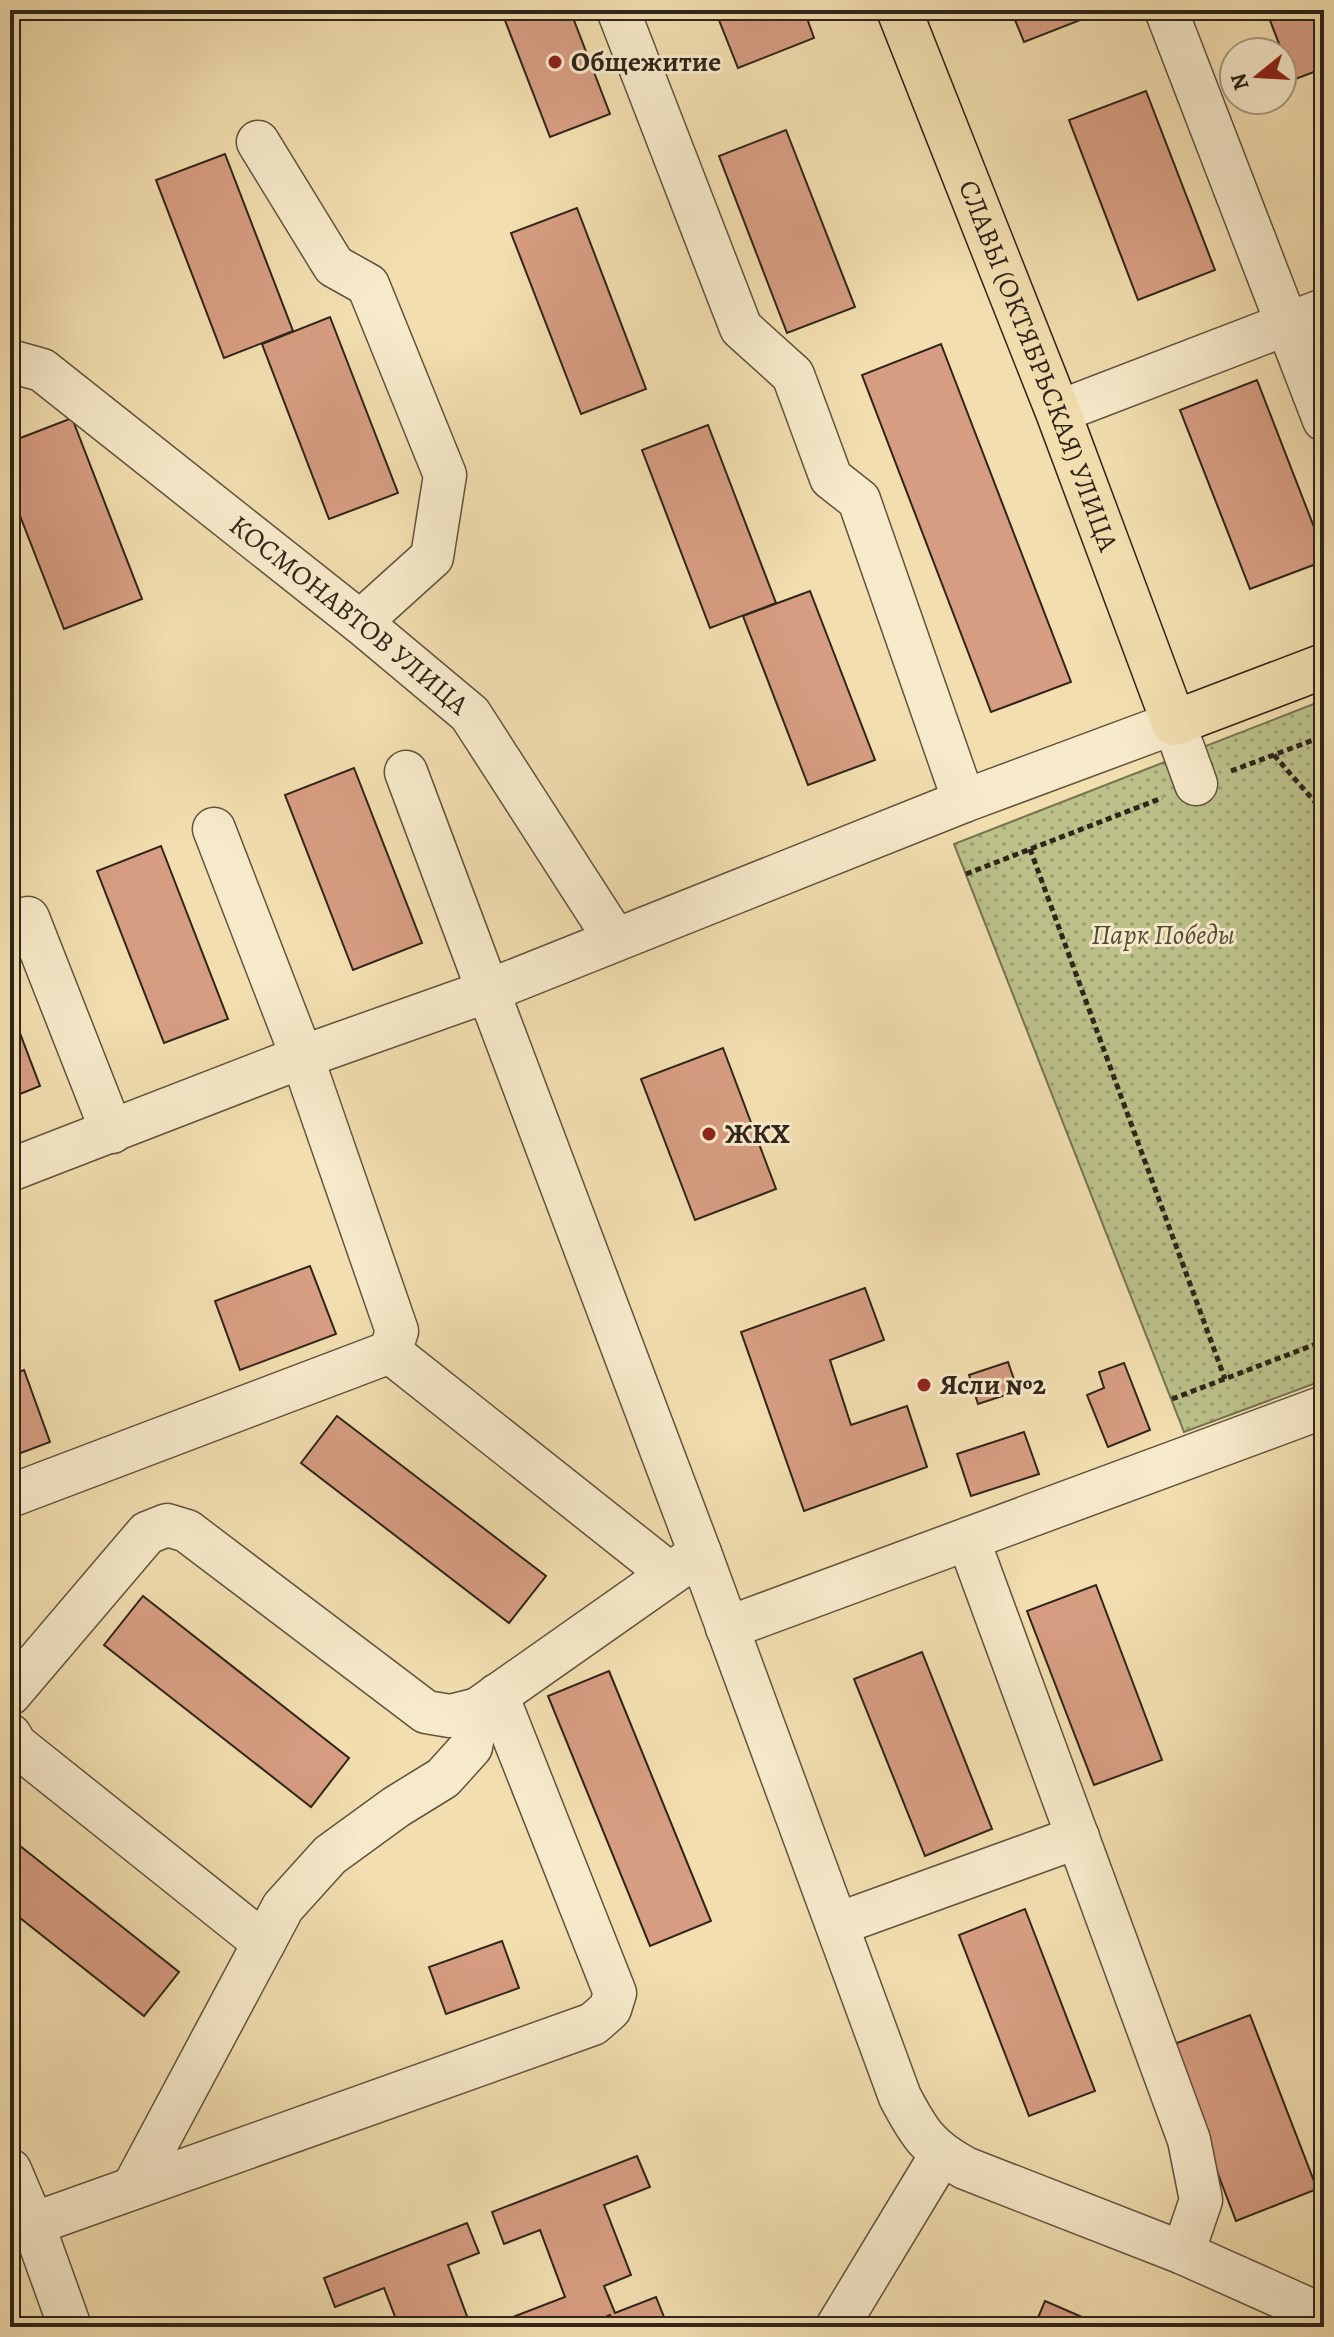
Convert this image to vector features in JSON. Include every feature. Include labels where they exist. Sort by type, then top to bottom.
[{"type":"main road","name":"СЛАВЫ (ОКТЯБРЬСКАЯ) УЛИЦА","points":[[899,10],[1058,412],[1174,723]]},
{"type":"main road","points":[[1174,723],[1324,666]]},
{"type":"street","points":[[618,10],[741,328],[793,375],[831,478],[859,500],[964,801]]},
{"type":"street","points":[[1166,10],[1306,317],[1324,420]]},
{"type":"street","points":[[258,142],[334,266],[368,285],[445,475],[432,557],[360,622]]},
{"type":"street","points":[[1058,412],[1306,317]]},
{"type":"street","name":"КОСМОНАВТОВ УЛИЦА","points":[[10,361],[42,370],[360,622],[470,714],[615,939]]},
{"type":"street","points":[[10,1170],[302,1057],[488,991],[964,801],[1174,723],[1196,784]]},
{"type":"street","points":[[406,772],[488,991],[685,1564],[727,1628],[900,2097],[924,2137],[941,2155],[965,2168],[1183,2253],[1324,2316]]},
{"type":"street","points":[[214,829],[302,1057],[397,1331],[390,1352]]},
{"type":"street","points":[[28,918],[112,1132]]},
{"type":"street","points":[[390,1352],[685,1564]]},
{"type":"street","points":[[10,1496],[390,1352]]},
{"type":"street","points":[[727,1628],[1324,1407]]},
{"type":"street","points":[[10,1694],[147,1533],[167,1525],[187,1531],[426,1712],[450,1716],[488,1702],[685,1564]]},
{"type":"street","points":[[968,1539],[1189,2140],[1201,2200],[1183,2253]]},
{"type":"street","points":[[133,2188],[283,1907],[330,1855],[396,1807],[443,1778],[471,1747],[488,1702]]},
{"type":"street","points":[[33,2224],[593,2024],[610,2009],[615,1993],[488,1702]]},
{"type":"street","points":[[10,1735],[16,1745],[264,1943]]},
{"type":"street","points":[[838,1924],[1078,1837]]},
{"type":"street","points":[[837,2327],[941,2155]]},
{"type":"street","points":[[10,2170],[70,2327]]},
{"type":"path","points":[[966,874],[1324,736]]},
{"type":"path","points":[[1274,755],[1315,802],[1324,807]]},
{"type":"path","points":[[1030,849],[1225,1379]]},
{"type":"path","points":[[1172,1399],[1324,1341]]},
{"type":"green space","name":"Парк Победы","points":[[1324,700],[1324,1380],[1184,1432],[954,844]]},
{"type":"building","name":"Общежитие","points":[[501,10],[570,10],[610,114],[550,137]]},
{"type":"building","points":[[715,10],[804,10],[814,38],[738,68]]},
{"type":"building","points":[[1011,10],[1100,10],[1101,12],[1024,42]]},
{"type":"building","points":[[1266,10],[1324,10],[1324,68],[1298,78],[1298,36],[1276,36]]},
{"type":"building","points":[[1146,91],[1215,270],[1138,300],[1069,120]]},
{"type":"building","points":[[786,130],[855,307],[787,333],[719,156]]},
{"type":"building","points":[[225,154],[293,331],[224,358],[156,180]]},
{"type":"building","points":[[577,208],[646,389],[581,414],[511,233]]},
{"type":"building","points":[[330,317],[398,493],[329,519],[262,344]]},
{"type":"building","points":[[941,344],[1071,682],[991,712],[862,375]]},
{"type":"building","points":[[1257,380],[1324,553],[1324,561],[1250,589],[1180,410]]},
{"type":"building","points":[[72,418],[142,599],[64,629],[10,490],[10,442]]},
{"type":"building","points":[[708,425],[776,603],[710,628],[642,450]]},
{"type":"building","points":[[810,591],[875,760],[808,785],[743,616]]},
{"type":"building","points":[[354,768],[422,943],[353,970],[285,795]]},
{"type":"building","points":[[161,846],[228,1019],[164,1043],[97,871]]},
{"type":"building","points":[[10,1007],[40,1086],[10,1098]]},
{"type":"building","name":"ЖКХ","points":[[723,1048],[776,1189],[695,1220],[641,1079]]},
{"type":"building","points":[[310,1266],[336,1334],[240,1370],[215,1301]]},
{"type":"building","points":[[865,1288],[884,1340],[830,1360],[851,1425],[907,1406],[927,1467],[804,1511],[741,1332]]},
{"type":"building","points":[[1008,1362],[1018,1391],[978,1404],[969,1375]]},
{"type":"building","points":[[1124,1363],[1150,1430],[1108,1447],[1087,1395],[1104,1388],[1099,1372]]},
{"type":"building","points":[[24,1370],[50,1442],[10,1457],[10,1375]]},
{"type":"building","points":[[337,1416],[546,1576],[509,1623],[301,1463]]},
{"type":"building","points":[[1024,1432],[1039,1474],[971,1496],[957,1454]]},
{"type":"building","points":[[1324,1494],[1324,1522],[1314,1498]]},
{"type":"building","points":[[1096,1585],[1162,1760],[1094,1785],[1027,1611]]},
{"type":"building","points":[[143,1596],[349,1758],[311,1807],[104,1645]]},
{"type":"building","points":[[922,1652],[992,1829],[925,1856],[854,1679]]},
{"type":"building","points":[[609,1671],[711,1921],[650,1946],[548,1696]]},
{"type":"building","points":[[10,1838],[179,1972],[144,2016],[10,1910]]},
{"type":"building","points":[[1025,1909],[1095,2091],[1029,2116],[959,1935]]},
{"type":"building","points":[[502,1941],[519,1988],[446,2014],[429,1967]]},
{"type":"building","points":[[1250,2015],[1317,2189],[1236,2221],[1169,2046]]},
{"type":"building","points":[[637,2156],[650,2187],[604,2205],[631,2275],[604,2286],[615,2313],[656,2297],[668,2327],[614,2327],[610,2315],[579,2327],[487,2327],[565,2297],[540,2230],[504,2244],[492,2212]]},
{"type":"building","points":[[467,2223],[479,2253],[448,2265],[471,2327],[399,2327],[384,2288],[335,2307],[324,2278]]},
{"type":"building","points":[[1045,2301],[1105,2327],[1034,2327]]},
{"type":"place","name":"Общежитие","points":[[555,62]]},
{"type":"place","name":"ЖКХ","points":[[709,1134]]},
{"type":"place","name":"Ясли №2","points":[[924,1385]]}]
